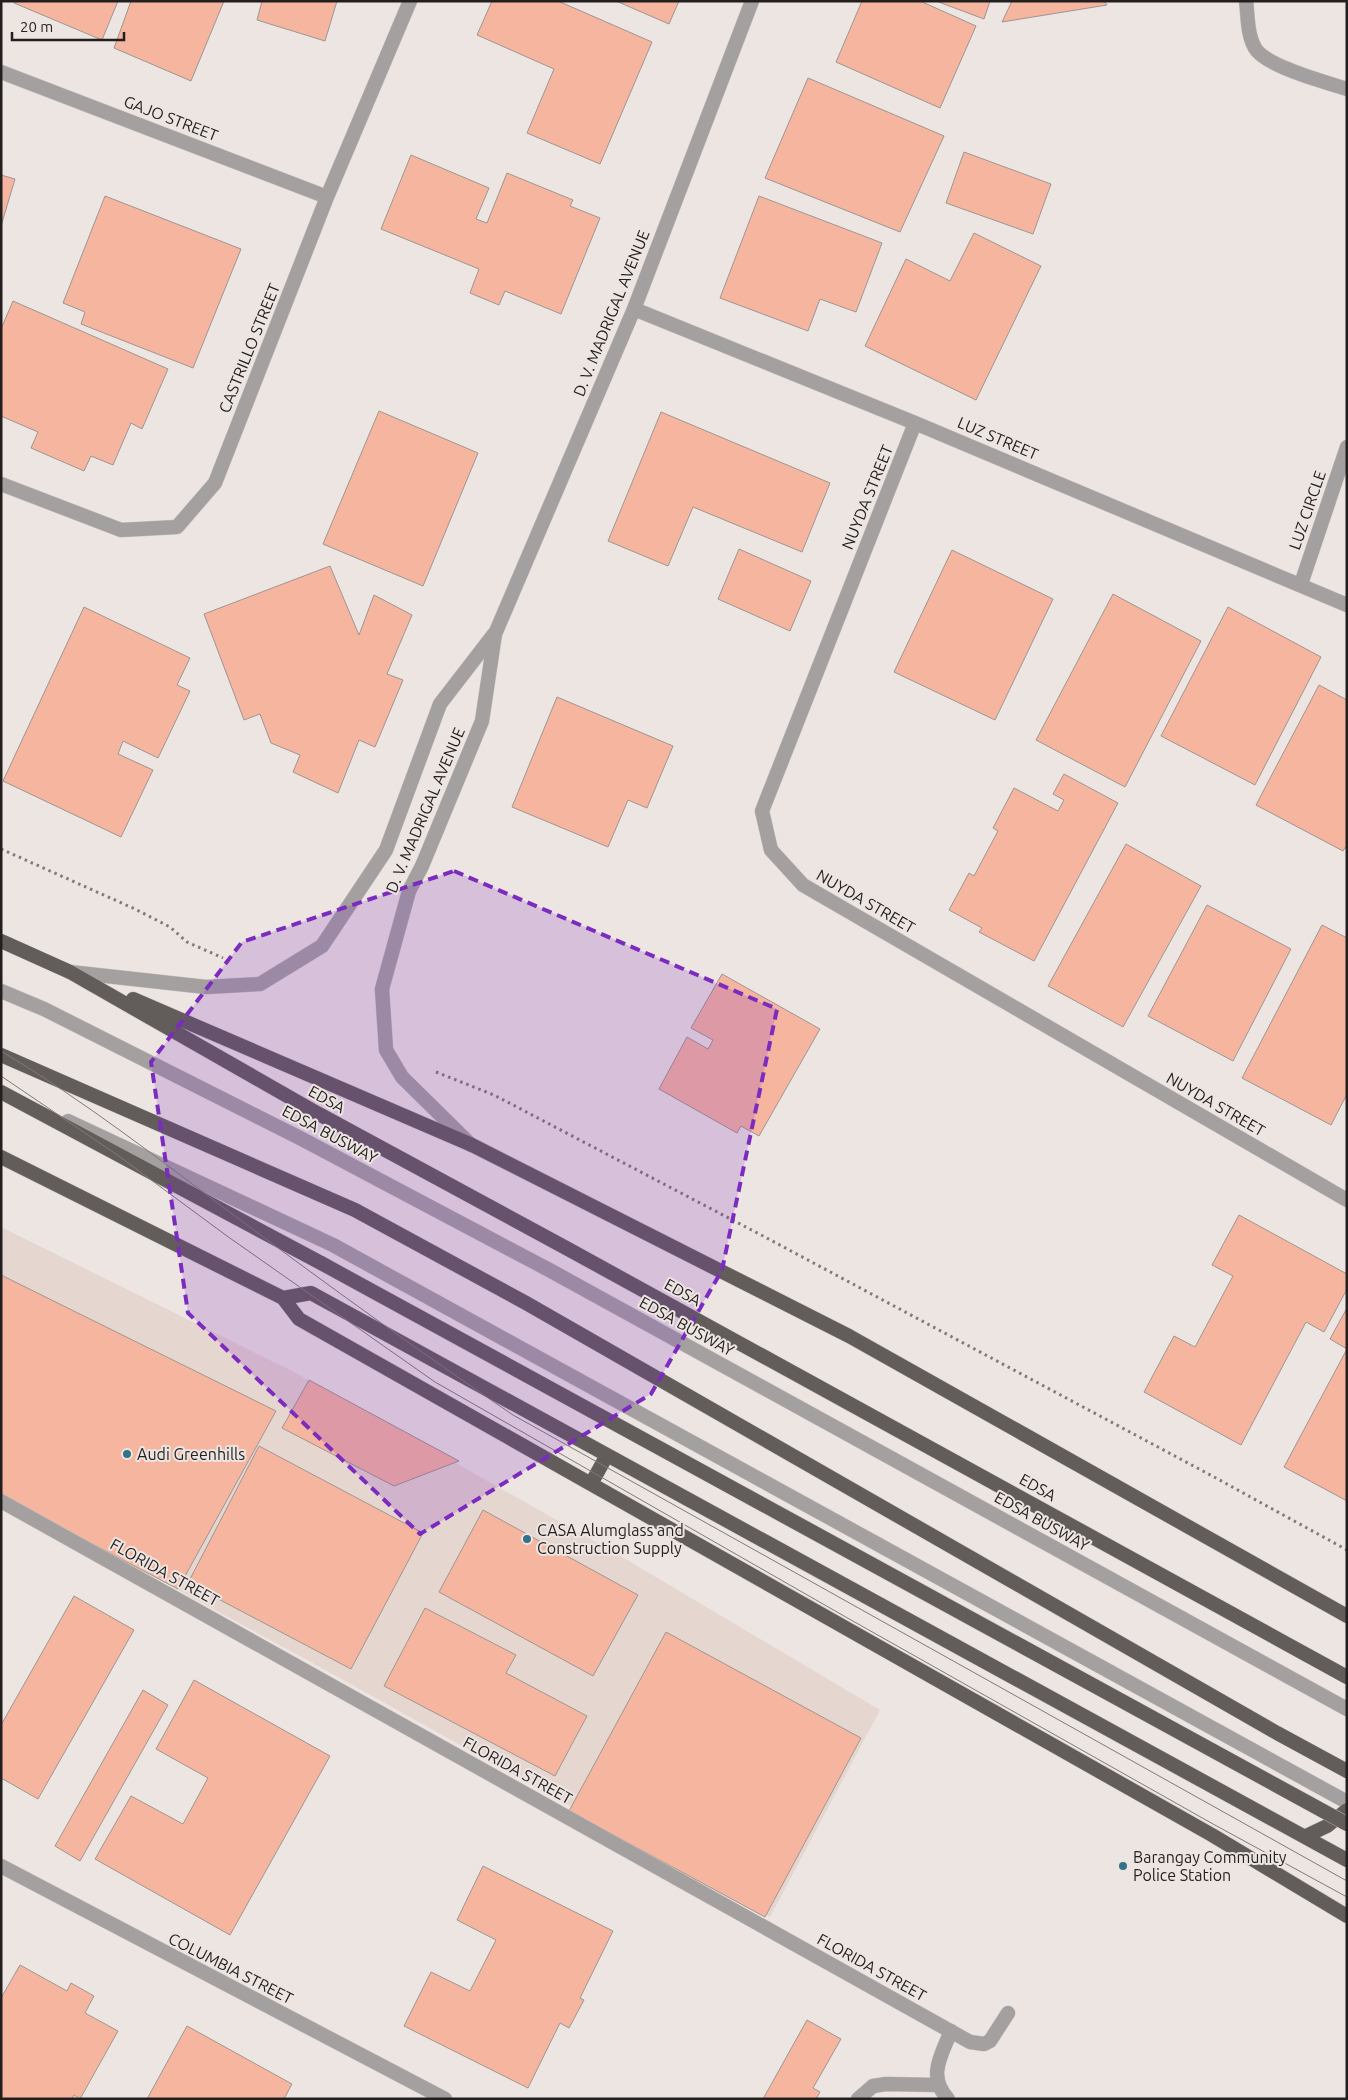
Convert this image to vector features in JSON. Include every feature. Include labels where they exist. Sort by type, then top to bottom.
[{"type":"highway","name":"EDSA","points":[[1,941],[70,972],[316,1113],[568,1249],[1347,1677]]},
{"type":"highway","points":[[70,972],[472,1145],[849,1336],[1347,1616]]},
{"type":"highway","points":[[1,1055],[355,1210],[526,1303],[1277,1733],[1347,1770]]},
{"type":"highway","points":[[1,1091],[321,1263],[1347,1824]]},
{"type":"highway","points":[[1,1157],[282,1298],[300,1318],[1212,1835],[1347,1916]]},
{"type":"highway","points":[[282,1298],[311,1294],[1347,1860]]},
{"type":"highway","points":[[591,1484],[606,1455]]},
{"type":"highway","points":[[1306,1836],[1327,1826],[1347,1810]]},
{"type":"street","name":"CASTRILLO STREET","points":[[1,484],[121,530],[177,527],[215,484],[328,197],[410,1]]},
{"type":"street","name":"D. V. MADRIGAL AVENUE","points":[[472,1145],[402,1077],[386,1050],[382,989],[409,891],[422,866],[482,721],[495,634],[634,309],[752,1]]},
{"type":"street","points":[[1246,1],[1249,28],[1255,48],[1272,63],[1347,89]]},
{"type":"street","name":"GAJO STREET","points":[[1,72],[328,197]]},
{"type":"street","name":"LUZ STREET","points":[[634,309],[915,423],[1347,605]]},
{"type":"street","name":"NUYDA STREET","points":[[915,423],[762,811],[771,850],[803,885],[1347,1200]]},
{"type":"street","name":"LUZ CIRCLE","points":[[1301,584],[1347,447]]},
{"type":"street","name":"D. V. MADRIGAL AVENUE","points":[[70,972],[206,987],[260,984],[322,946],[386,850],[440,704],[495,634]]},
{"type":"street","name":"EDSA BUSWAY","points":[[1,991],[44,1009],[300,1138],[552,1272],[1347,1709]]},
{"type":"street","points":[[1,1091],[333,1245],[1347,1802]]},
{"type":"street","name":"FLORIDA STREET","points":[[1,1502],[974,2044],[984,2044],[990,2041],[1008,2013]]},
{"type":"street","name":"COLUMBIA STREET","points":[[1,1866],[445,2099]]},
{"type":"street","points":[[858,2099],[873,2086],[886,2084],[944,2094],[937,2067],[951,2031]]},
{"type":"path","points":[[1,849],[170,926],[187,942],[226,960]]},
{"type":"path","points":[[435,1072],[494,1095],[755,1232],[1347,1550]]},
{"type":"highlighted area","points":[[454,871],[777,1009],[722,1270],[651,1394],[420,1534],[188,1313],[151,1062],[242,942]]},
{"type":"shaded area","points":[[1,1227],[296,1373],[617,1554],[880,1710],[770,1917],[307,1660],[1,1494]]},
{"type":"building","points":[[15,1],[118,1],[102,40],[14,3]]},
{"type":"building","points":[[131,1],[224,1],[191,81],[114,48]]},
{"type":"building","points":[[262,1],[337,1],[325,41],[257,20]]},
{"type":"building","points":[[492,1],[558,1],[652,42],[600,164],[527,133],[554,69],[477,35]]},
{"type":"building","points":[[616,1],[679,1],[669,24]]},
{"type":"building","points":[[862,1],[920,1],[976,26],[940,108],[836,62]]},
{"type":"building","points":[[936,1],[990,1],[984,19]]},
{"type":"building","points":[[1012,1],[1104,1],[1107,5],[1002,22]]},
{"type":"building","points":[[808,78],[944,136],[900,232],[765,178]]},
{"type":"building","points":[[964,152],[1051,184],[1033,234],[946,203]]},
{"type":"building","points":[[411,155],[489,188],[476,219],[487,223],[507,173],[573,200],[570,206],[600,218],[561,314],[505,291],[499,305],[470,293],[479,269],[381,229]]},
{"type":"building","points":[[1,175],[15,179],[1,226]]},
{"type":"building","points":[[105,196],[241,249],[193,368],[81,324],[85,312],[63,303]]},
{"type":"building","points":[[759,196],[882,243],[856,312],[820,299],[808,331],[720,298]]},
{"type":"building","points":[[974,233],[1041,266],[976,400],[865,346],[906,259],[950,281]]},
{"type":"building","points":[[13,301],[168,369],[142,429],[131,423],[113,465],[91,456],[84,471],[31,448],[38,432],[1,416],[1,329]]},
{"type":"building","points":[[379,411],[478,453],[423,586],[323,544]]},
{"type":"building","points":[[661,412],[830,483],[802,552],[693,507],[668,566],[608,541]]},
{"type":"building","points":[[739,549],[811,581],[790,631],[718,599]]},
{"type":"building","points":[[952,550],[1053,599],[995,720],[894,672]]},
{"type":"building","points":[[330,566],[359,635],[374,595],[412,615],[387,674],[403,680],[375,747],[359,740],[338,793],[293,772],[300,755],[271,743],[260,714],[244,720],[204,614]]},
{"type":"building","points":[[1113,594],[1201,641],[1125,787],[1036,740]]},
{"type":"building","points":[[84,607],[190,658],[177,685],[190,691],[158,758],[123,741],[118,754],[153,770],[121,837],[3,781]]},
{"type":"building","points":[[1228,607],[1321,657],[1255,785],[1161,736]]},
{"type":"building","points":[[1319,685],[1347,700],[1347,845],[1343,851],[1256,805]]},
{"type":"building","points":[[557,697],[673,746],[647,808],[628,800],[608,847],[512,807]]},
{"type":"building","points":[[1064,774],[1118,803],[1034,961],[979,932],[982,928],[949,910],[969,873],[974,876],[998,831],[993,828],[1014,788],[1058,811],[1064,800],[1053,794]]},
{"type":"building","points":[[1126,844],[1201,886],[1123,1027],[1048,986]]},
{"type":"building","points":[[1207,905],[1291,949],[1233,1061],[1148,1016]]},
{"type":"building","points":[[1322,925],[1347,938],[1347,1094],[1331,1125],[1242,1078]]},
{"type":"building","points":[[722,974],[820,1029],[759,1136],[741,1126],[737,1133],[659,1089],[687,1037],[708,1049],[713,1040],[691,1028]]},
{"type":"building","points":[[1239,1215],[1347,1274],[1347,1289],[1324,1332],[1306,1322],[1241,1445],[1144,1392],[1174,1336],[1195,1347],[1233,1276],[1212,1265]]},
{"type":"building","name":"Audi Greenhills","points":[[1,1275],[276,1411],[178,1589],[1,1496]]},
{"type":"building","points":[[1347,1308],[1347,1349],[1330,1339]]},
{"type":"building","points":[[1347,1349],[1347,1501],[1284,1467]]},
{"type":"building","points":[[309,1380],[459,1461],[394,1486],[282,1428]]},
{"type":"building","points":[[259,1446],[423,1533],[351,1669],[188,1583]]},
{"type":"building","points":[[483,1510],[638,1595],[593,1676],[439,1592]]},
{"type":"building","points":[[74,1596],[134,1630],[38,1799],[1,1778],[1,1725]]},
{"type":"building","points":[[425,1608],[516,1655],[506,1673],[587,1716],[555,1776],[384,1686]]},
{"type":"building","points":[[666,1632],[861,1738],[765,1917],[569,1811]]},
{"type":"building","points":[[194,1680],[330,1756],[230,1935],[95,1859],[131,1796],[183,1824],[208,1778],[156,1749]]},
{"type":"building","points":[[143,1690],[168,1705],[80,1861],[55,1846]]},
{"type":"building","points":[[483,1866],[613,1931],[580,1998],[584,2000],[569,2028],[560,2023],[528,2088],[404,2026],[431,1972],[470,1991],[496,1940],[457,1920]]},
{"type":"building","points":[[20,1965],[67,1991],[71,1983],[94,1996],[85,2013],[118,2031],[80,2099],[74,2095],[72,2099],[1,2099],[1,1998]]},
{"type":"building","points":[[807,2020],[841,2039],[813,2088],[820,2092],[816,2099],[763,2099]]},
{"type":"building","points":[[187,2026],[292,2084],[284,2099],[147,2099]]},
{"type":"tram line","points":[[1,1051],[93,1111],[341,1294],[513,1415],[1347,1881]]},
{"type":"tram line","points":[[1,1076],[116,1154],[227,1236],[435,1382],[844,1616],[1213,1824],[1347,1897]]},
{"type":"place","name":"Audi Greenhills","points":[[127,1454]]},
{"type":"place","name":"CASA Alumglass and Construction Supply","points":[[527,1539]]},
{"type":"place","name":"Barangay Community Police Station","points":[[1123,1866]]}]
